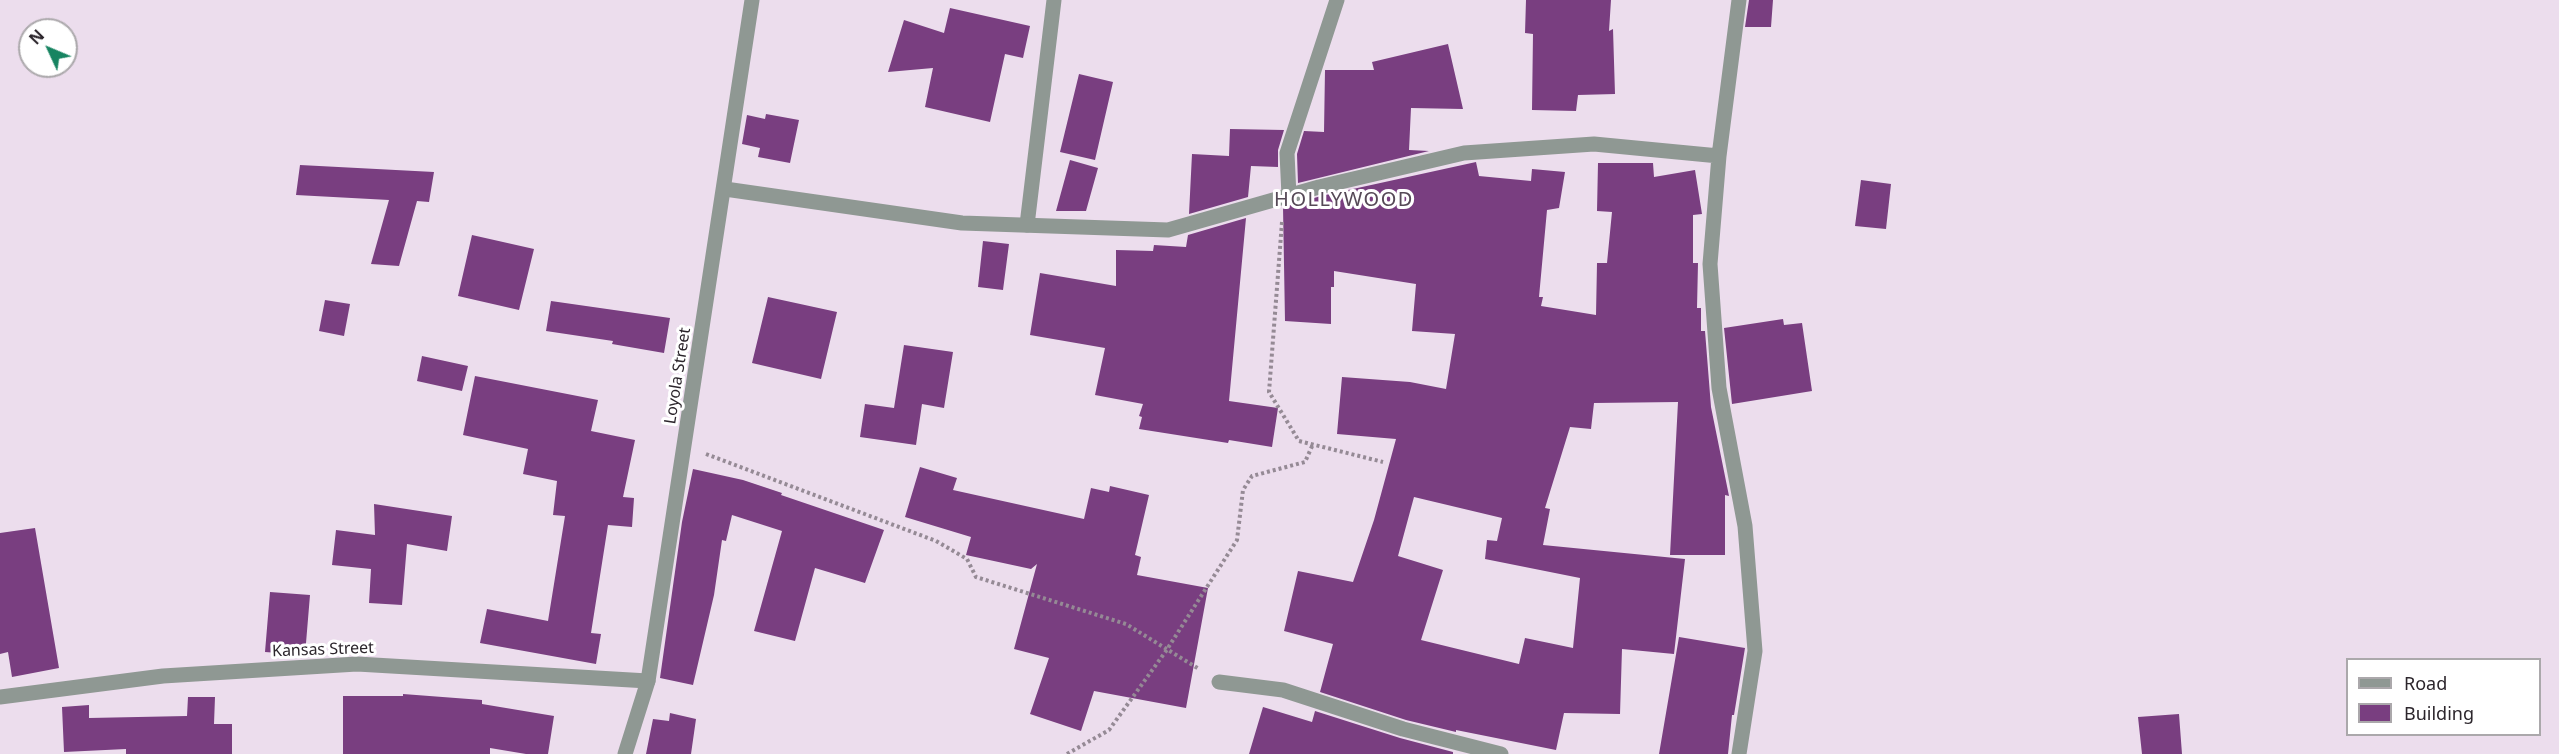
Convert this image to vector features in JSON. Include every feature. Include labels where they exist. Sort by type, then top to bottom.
[{"type":"street","name":"Loyola Street","points":[[625,754],[648,681],[686,447],[752,0]]},
{"type":"street","points":[[1027,225],[1054,0]]},
{"type":"street","points":[[1286,197],[1287,153],[1337,0]]},
{"type":"street","points":[[1739,0],[1719,156],[1710,264],[1719,388],[1745,526],[1755,651],[1739,754]]},
{"type":"street","points":[[725,189],[962,223],[1168,230],[1286,197],[1464,153],[1594,144],[1719,156]]},
{"type":"street","name":"Kansas Street","points":[[0,697],[163,676],[357,664],[648,681]]},
{"type":"street","points":[[1219,682],[1283,690],[1403,729],[1501,754]]},
{"type":"path","points":[[1286,197],[1269,392],[1299,441],[1383,462]]},
{"type":"path","points":[[1066,754],[1109,730],[1166,651],[1238,540],[1243,490],[1252,477],[1305,462],[1313,444]]},
{"type":"path","points":[[686,447],[936,541],[967,559],[976,577],[1126,624],[1219,682]]},
{"type":"building","points":[[1526,0],[1611,0],[1609,31],[1613,29],[1615,94],[1578,95],[1576,111],[1532,110],[1533,34],[1525,33]]},
{"type":"building","points":[[1749,0],[1773,0],[1771,27],[1745,27]]},
{"type":"building","points":[[950,8],[1030,26],[1023,58],[1005,54],[990,122],[925,107],[933,68],[888,72],[904,20],[944,33]]},
{"type":"building","points":[[1448,44],[1463,109],[1411,108],[1409,150],[1429,151],[1298,183],[1297,154],[1304,131],[1324,132],[1325,70],[1374,70],[1372,62]]},
{"type":"building","points":[[1079,74],[1113,82],[1095,160],[1060,152]]},
{"type":"building","points":[[766,114],[799,120],[790,163],[758,157],[760,148],[742,144],[747,115],[765,119]]},
{"type":"building","points":[[1230,129],[1284,130],[1278,150],[1278,167],[1251,166],[1248,197],[1189,214],[1192,154],[1229,156]]},
{"type":"building","points":[[1070,160],[1098,168],[1086,211],[1056,211]]},
{"type":"building","points":[[1476,162],[1479,176],[1531,181],[1532,169],[1565,172],[1559,208],[1547,210],[1539,297],[1543,297],[1541,306],[1596,315],[1597,263],[1607,263],[1612,212],[1597,211],[1598,163],[1653,163],[1654,177],[1695,170],[1702,214],[1693,215],[1693,263],[1698,263],[1697,308],[1701,308],[1701,331],[1705,331],[1711,407],[1729,496],[1725,495],[1725,555],[1670,555],[1678,402],[1594,403],[1591,429],[1570,427],[1545,508],[1550,509],[1543,545],[1685,559],[1674,654],[1622,649],[1620,714],[1564,713],[1556,750],[1456,730],[1456,732],[1406,720],[1320,692],[1333,644],[1284,631],[1298,571],[1353,582],[1374,520],[1396,439],[1337,434],[1342,377],[1410,382],[1446,389],[1455,334],[1412,331],[1416,284],[1334,271],[1334,287],[1331,287],[1331,324],[1285,321],[1283,207],[1321,196]],"holes":[[[1414,497],[1502,518],[1497,541],[1487,540],[1485,559],[1580,578],[1573,648],[1525,638],[1519,664],[1421,640],[1443,570],[1398,556]]]},
{"type":"building","points":[[300,165],[434,172],[429,202],[417,201],[399,266],[371,264],[389,200],[296,195]]},
{"type":"building","points":[[1861,180],[1891,184],[1886,229],[1855,226]]},
{"type":"building","points":[[1246,218],[1229,401],[1278,408],[1272,447],[1229,440],[1228,443],[1139,429],[1142,417],[1139,416],[1143,404],[1095,395],[1105,348],[1030,335],[1040,273],[1116,286],[1116,250],[1153,251],[1154,245],[1186,247],[1188,235]]},
{"type":"building","points":[[472,235],[534,249],[519,310],[458,296]]},
{"type":"building","points":[[983,241],[1009,244],[1003,290],[978,287]]},
{"type":"building","points":[[768,297],[837,312],[821,379],[752,363]]},
{"type":"building","points":[[325,300],[350,304],[344,336],[319,331]]},
{"type":"building","points":[[551,301],[670,318],[664,353],[612,344],[613,341],[546,331]]},
{"type":"building","points":[[1783,319],[1784,325],[1802,323],[1812,391],[1732,404],[1724,328]]},
{"type":"building","points":[[904,345],[953,352],[944,408],[922,404],[916,445],[860,437],[865,404],[894,408]]},
{"type":"building","points":[[422,356],[468,366],[462,391],[417,381]]},
{"type":"building","points":[[475,376],[598,400],[591,431],[635,440],[623,497],[634,498],[632,527],[608,525],[591,633],[601,634],[596,664],[480,643],[487,609],[548,621],[565,516],[553,515],[557,481],[523,474],[528,449],[463,435]]},
{"type":"building","points":[[920,467],[957,478],[953,490],[1084,519],[1091,488],[1109,492],[1110,486],[1149,495],[1135,555],[1141,557],[1137,575],[1208,588],[1186,708],[1094,691],[1081,731],[1030,714],[1049,658],[1014,649],[1037,564],[1031,569],[966,555],[971,537],[905,517]]},
{"type":"building","points":[[693,469],[743,480],[884,530],[865,583],[815,568],[795,641],[754,631],[782,531],[732,515],[726,541],[722,540],[714,595],[693,685],[660,678],[682,522]]},
{"type":"building","points":[[374,504],[452,516],[447,551],[407,544],[402,605],[369,603],[371,569],[332,565],[336,530],[375,535]]},
{"type":"building","points":[[35,528],[59,668],[12,677],[8,652],[0,654],[0,533]]},
{"type":"building","points":[[270,592],[310,595],[305,655],[265,652]]},
{"type":"building","points":[[1679,637],[1745,648],[1734,715],[1732,715],[1728,754],[1659,754]]},
{"type":"building","points":[[403,694],[482,700],[482,704],[554,716],[548,754],[526,754],[490,748],[490,754],[343,754],[343,696],[403,696]]},
{"type":"building","points":[[188,697],[215,697],[214,724],[232,724],[232,754],[126,754],[126,749],[64,752],[62,707],[89,705],[89,718],[187,716]]},
{"type":"building","points":[[1263,707],[1312,722],[1315,711],[1453,752],[1453,754],[1249,754]]},
{"type":"building","points":[[670,713],[696,719],[691,754],[646,754],[653,719],[669,721]]},
{"type":"building","points":[[2179,714],[2182,754],[2142,754],[2138,717]]},
{"type":"district","name":"HOLLYWOOD","points":[[1344,200]]}]
